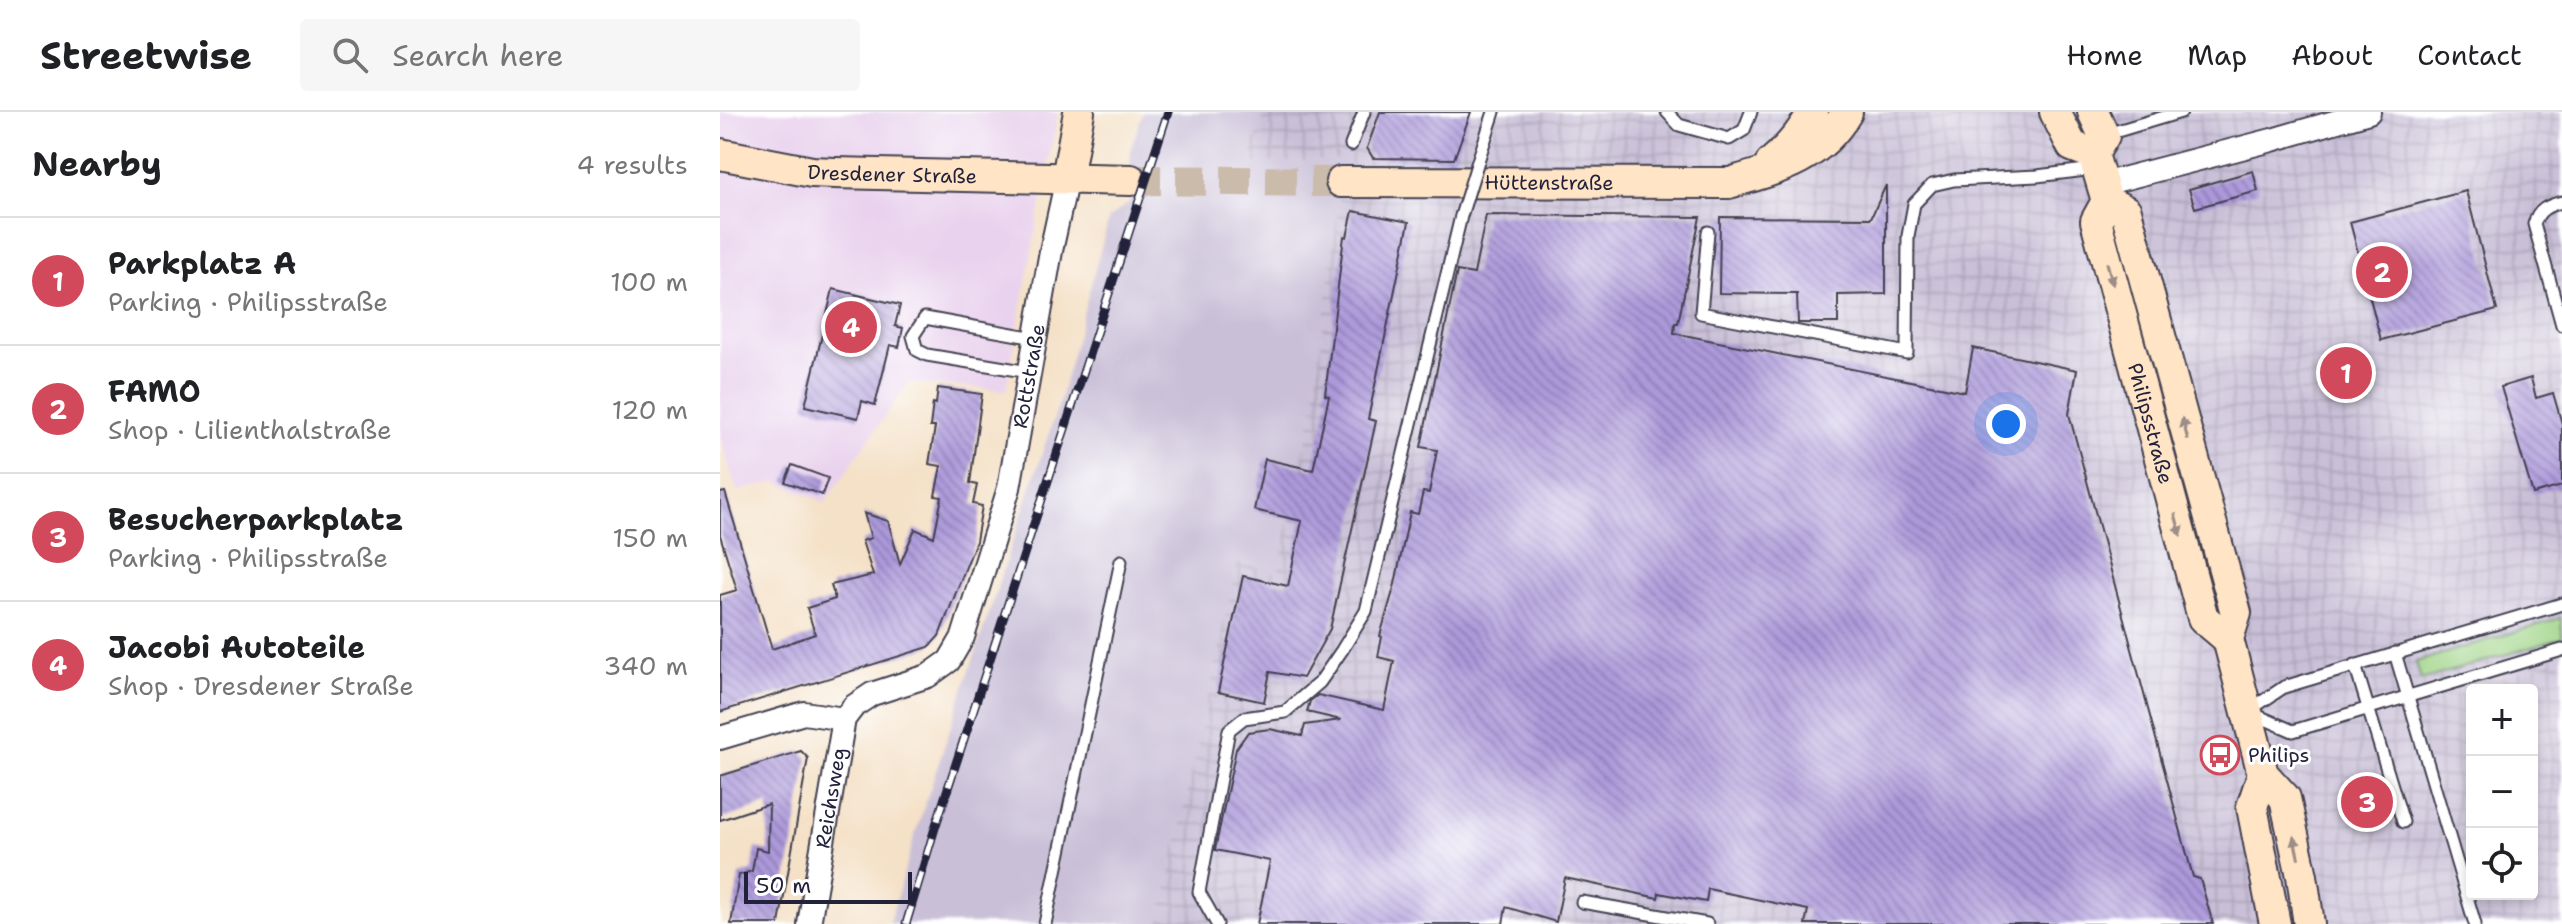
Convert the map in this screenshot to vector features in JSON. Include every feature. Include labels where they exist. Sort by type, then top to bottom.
[{"type":"street","name":"Rottstraße","points":[[844,719],[854,706],[872,694],[928,676],[949,661],[963,637],[1009,488],[1079,112]]},
{"type":"street","name":"Hüttenstraße","points":[[1757,175],[1786,151],[1813,112]]},
{"type":"street","name":"Hüttenstraße","points":[[1341,182],[1729,183],[1786,165],[1815,150],[1836,131],[1847,112]]},
{"type":"street","points":[[2055,112],[2072,146],[2100,159],[2272,140],[2369,112]]},
{"type":"street","name":"Dresdener Straße","points":[[720,154],[812,172],[1067,178]]},
{"type":"street","name":"Philipsstraße","points":[[2100,159],[2096,221],[2203,618],[2228,639],[2263,774],[2285,798],[2309,924]]},
{"type":"street","points":[[1067,178],[1131,180]]},
{"type":"street","points":[[720,738],[804,713],[844,719]]},
{"type":"street","name":"Reichsweg","points":[[809,924],[844,719]]},
{"type":"street","name":"Philipsstraße","points":[[2263,774],[2252,807],[2275,924]]},
{"type":"lane","points":[[1351,145],[1364,112]]},
{"type":"lane","points":[[1217,924],[1199,892],[1229,730],[1244,718],[1285,712],[1320,682],[1366,611],[1461,216],[1494,112]]},
{"type":"lane","points":[[1667,112],[1679,125],[1729,139],[1744,130],[1751,112]]},
{"type":"lane","points":[[1708,232],[1701,313],[1907,353],[1908,236],[1914,204],[1932,185],[1954,180],[2037,176],[2100,159],[2157,115],[2181,112]]},
{"type":"lane","points":[[2562,202],[2544,207],[2534,224],[2562,325]]},
{"type":"lane","points":[[1029,372],[927,355],[917,350],[913,336],[925,318],[1035,338]]},
{"type":"lane","points":[[1045,924],[1121,561]]},
{"type":"lane","points":[[2247,711],[2284,687],[2562,604]]},
{"type":"lane","points":[[2247,711],[2293,731],[2562,650]]},
{"type":"lane","points":[[2395,653],[2475,924]]},
{"type":"lane","points":[[2355,665],[2403,822]]},
{"type":"lane","points":[[1582,902],[1707,924]]},
{"type":"shaded area","points":[[720,112],[1058,112],[1006,390],[908,383],[825,502],[777,482],[737,491],[720,438]]},
{"type":"shaded area","points":[[1143,112],[1265,112],[1248,164],[1341,159],[1341,182],[1312,412],[1278,573],[1237,563],[1159,924],[889,924],[918,825],[1059,403],[1109,218],[1129,203],[1131,148]]},
{"type":"shaded area","points":[[1265,112],[2562,112],[2562,924],[1159,924],[1237,562],[1278,572],[1312,412],[1341,182],[1341,159],[1247,164]]},
{"type":"green space","points":[[2561,618],[2562,638],[2421,680],[2416,662]]},
{"type":"building","points":[[1380,112],[1471,112],[1454,159],[1373,158],[1367,148]]},
{"type":"building","points":[[2253,171],[2258,191],[2195,208],[2189,189]]},
{"type":"building","points":[[1886,185],[1886,294],[1838,295],[1838,323],[1798,323],[1797,294],[1719,293],[1720,217],[1871,218]]},
{"type":"building","points":[[2466,191],[2497,310],[2381,340],[2350,222]]},
{"type":"building","points":[[1353,211],[1409,222],[1368,419],[1376,421],[1330,629],[1303,678],[1270,672],[1264,702],[1218,692],[1243,576],[1288,586],[1302,521],[1254,510],[1265,459],[1313,470],[1329,396],[1325,395],[1344,236],[1347,237]]},
{"type":"building","points":[[1486,215],[1700,217],[1674,333],[1965,392],[1973,348],[2077,370],[2069,414],[2193,877],[2200,879],[2213,924],[1805,924],[1808,910],[1708,889],[1706,902],[1659,893],[1658,898],[1565,878],[1556,922],[1506,907],[1503,924],[1257,924],[1270,861],[1215,850],[1236,749],[1248,732],[1270,729],[1302,736],[1305,725],[1341,720],[1307,712],[1310,701],[1318,695],[1384,710],[1394,661],[1378,657],[1380,636],[1410,512],[1418,514],[1423,492],[1429,493],[1437,450],[1421,447],[1457,271],[1474,274]]},
{"type":"building","points":[[833,289],[900,305],[895,326],[903,328],[899,347],[890,345],[875,405],[862,401],[858,418],[805,406]]},
{"type":"building","points":[[2531,378],[2536,398],[2553,393],[2562,424],[2562,486],[2533,494],[2501,387]]},
{"type":"building","points":[[938,388],[982,394],[970,483],[977,485],[973,504],[982,506],[976,541],[939,636],[929,647],[720,712],[720,595],[737,590],[720,535],[720,493],[725,492],[772,649],[815,634],[807,608],[835,599],[831,585],[873,575],[862,541],[871,538],[864,513],[888,521],[900,564],[915,529],[934,537],[942,497],[935,496],[941,466],[929,464],[935,427],[930,427]]},
{"type":"building","points":[[792,465],[828,478],[822,495],[785,482]]},
{"type":"building","points":[[801,751],[808,758],[779,924],[731,924],[739,875],[752,871],[756,848],[768,851],[769,804],[720,820],[720,776]]},
{"type":"tunnel","points":[[1131,180],[1341,182]]},
{"type":"railway","points":[[906,924],[1168,112]]},
{"type":"place","name":"FAMO","points":[[2382,272]]},
{"type":"place","name":"Jacobi Autoteile","points":[[851,327]]},
{"type":"place","name":"Parkplatz A","points":[[2346,373]]},
{"type":"place","name":"Philips","points":[[2220,755]]},
{"type":"place","name":"Besucherparkplatz","points":[[2367,802]]}]
